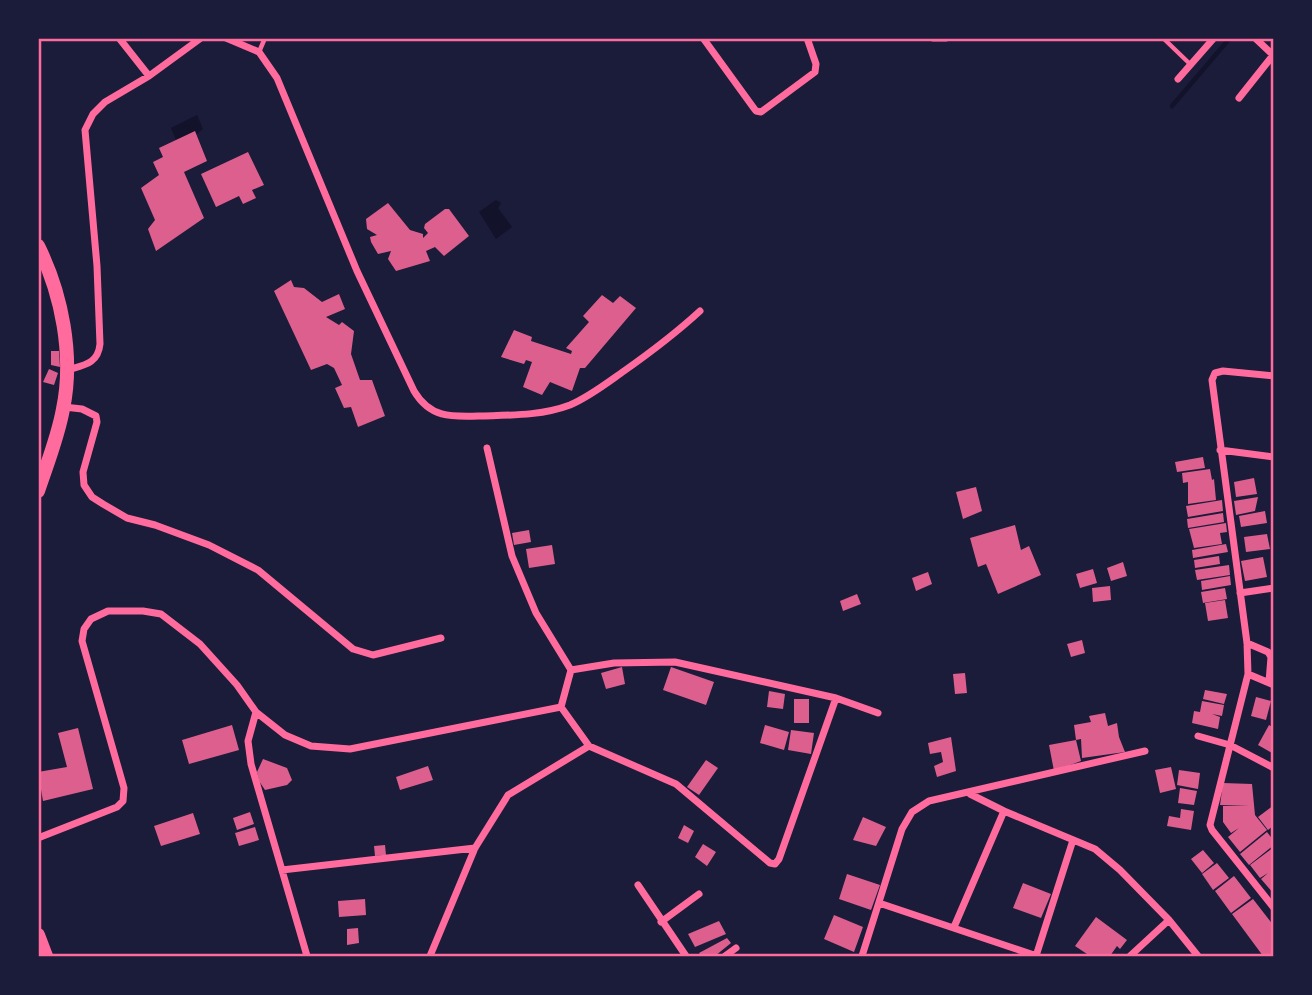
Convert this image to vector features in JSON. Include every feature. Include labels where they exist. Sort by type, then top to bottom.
[{"type":"main road","points":[[38,246],[50,270],[64,328],[66,371],[64,407],[38,491]]},
{"type":"main road","points":[[38,935],[46,957]]},
{"type":"street","points":[[119,38],[149,76]]},
{"type":"street","points":[[66,371],[93,362],[99,353],[100,344],[97,266],[85,130],[93,114],[105,102],[149,76],[201,38]]},
{"type":"street","points":[[226,38],[260,52],[277,78],[357,271],[421,404],[433,411],[450,416],[505,415],[549,411],[570,405],[670,339],[700,311]]},
{"type":"street","points":[[703,38],[756,111],[761,112],[814,72],[816,64],[807,38]]},
{"type":"street","points":[[933,38],[946,38]]},
{"type":"street","points":[[1178,79],[1214,38]]},
{"type":"street","points":[[1239,98],[1273,54],[1255,38]]},
{"type":"street","points":[[1273,376],[1223,371],[1215,373],[1212,380],[1247,643],[1248,674],[1210,825],[1273,908]]},
{"type":"street","points":[[64,407],[82,409],[96,416],[97,422],[83,472],[84,485],[92,497],[103,504],[127,518],[155,525],[209,545],[258,570],[353,649],[373,655],[441,638]]},
{"type":"street","points":[[487,448],[512,556],[536,613],[571,670],[561,707]]},
{"type":"street","points":[[1220,450],[1273,457]]},
{"type":"street","points":[[1240,593],[1273,588]]},
{"type":"street","points":[[38,838],[117,807],[123,801],[124,788],[82,641],[91,619],[118,609],[161,614],[200,644],[237,685],[256,712],[285,735],[311,746],[350,749],[561,707]]},
{"type":"street","points":[[1247,643],[1268,652],[1271,657],[1271,684],[1248,674]]},
{"type":"street","points":[[571,670],[614,663],[675,662],[836,698],[878,713]]},
{"type":"street","points":[[561,707],[589,746],[676,784],[770,863],[775,864],[836,698]]},
{"type":"street","points":[[256,712],[248,741],[251,764],[307,957]]},
{"type":"street","points":[[1198,736],[1230,745],[1273,768]]},
{"type":"street","points":[[430,957],[475,848],[508,795],[589,746]]},
{"type":"street","points":[[862,957],[902,829],[912,812],[929,801],[1145,751]]},
{"type":"street","points":[[970,793],[1004,811],[1095,849],[1120,870],[1169,920],[1198,957]]},
{"type":"street","points":[[954,927],[1004,811]]},
{"type":"street","points":[[879,903],[1036,956],[1073,840]]},
{"type":"street","points":[[282,870],[475,848]]},
{"type":"street","points":[[638,885],[686,957]]},
{"type":"street","points":[[661,922],[699,894]]},
{"type":"street","points":[[1130,957],[1169,920]]},
{"type":"street","points":[[725,957],[736,948]]},
{"type":"lane","points":[[260,52],[265,38]]},
{"type":"lane","points":[[1163,38],[1190,64]]},
{"type":"shaded area","points":[[197,115],[203,129],[197,134],[176,140],[171,128]]},
{"type":"shaded area","points":[[496,200],[501,203],[498,208],[512,227],[496,239],[479,212]]},
{"type":"building","points":[[195,131],[207,161],[184,172],[204,218],[156,251],[148,229],[155,220],[141,188],[159,175],[153,162],[163,157],[159,148]]},
{"type":"building","points":[[248,152],[264,185],[252,190],[256,198],[243,204],[239,196],[216,207],[201,174]]},
{"type":"building","points":[[388,203],[410,230],[423,234],[423,238],[428,233],[424,228],[425,224],[445,209],[449,209],[469,236],[444,256],[435,247],[426,251],[430,261],[396,271],[388,259],[391,251],[378,254],[370,237],[377,235],[367,229],[366,219]]},
{"type":"building","points":[[291,280],[294,287],[304,288],[322,302],[339,294],[345,309],[326,317],[339,325],[342,322],[354,331],[351,354],[360,380],[372,380],[385,416],[358,427],[351,407],[344,408],[335,388],[342,385],[334,368],[327,364],[311,370],[274,291]]},
{"type":"building","points":[[602,295],[613,303],[620,296],[636,308],[585,368],[580,368],[572,391],[550,382],[542,395],[523,387],[532,362],[526,360],[524,364],[501,357],[514,330],[532,337],[531,341],[571,354],[572,351],[566,348],[589,322],[583,316]]},
{"type":"building","points":[[51,351],[59,351],[60,367],[51,365]]},
{"type":"building","points":[[49,369],[58,373],[54,385],[43,382]]},
{"type":"building","points":[[1203,457],[1205,468],[1177,472],[1175,462]]},
{"type":"building","points":[[1210,469],[1216,500],[1188,504],[1188,482],[1183,483],[1182,473]]},
{"type":"building","points":[[1254,478],[1257,494],[1236,497],[1234,482]]},
{"type":"building","points":[[976,487],[982,511],[963,519],[956,492]]},
{"type":"building","points":[[1258,497],[1255,511],[1236,515],[1234,501]]},
{"type":"building","points":[[1222,500],[1223,511],[1188,517],[1186,506]]},
{"type":"building","points":[[1265,511],[1267,523],[1241,527],[1239,516]]},
{"type":"building","points":[[1223,513],[1224,522],[1188,528],[1187,519]]},
{"type":"building","points":[[1226,523],[1227,532],[1220,533],[1222,544],[1194,548],[1189,529]]},
{"type":"building","points":[[1015,525],[1021,550],[1029,546],[1041,575],[998,594],[986,564],[978,567],[970,538]]},
{"type":"building","points":[[529,530],[531,542],[514,545],[512,533]]},
{"type":"building","points":[[1267,534],[1270,549],[1246,552],[1244,537]]},
{"type":"building","points":[[1226,544],[1228,552],[1193,558],[1192,550]]},
{"type":"building","points":[[552,545],[555,564],[529,568],[526,549]]},
{"type":"building","points":[[1219,556],[1220,564],[1195,568],[1194,560]]},
{"type":"building","points":[[1263,557],[1267,577],[1245,581],[1241,561]]},
{"type":"building","points":[[1123,562],[1127,576],[1111,581],[1107,568]]},
{"type":"building","points":[[1229,565],[1230,575],[1197,580],[1195,570]]},
{"type":"building","points":[[1093,569],[1097,583],[1080,588],[1076,574]]},
{"type":"building","points":[[928,572],[932,584],[916,591],[912,578]]},
{"type":"building","points":[[1230,576],[1231,585],[1202,590],[1201,581]]},
{"type":"building","points":[[1110,586],[1111,600],[1093,602],[1092,588]]},
{"type":"building","points":[[1225,588],[1227,599],[1203,603],[1201,592]]},
{"type":"building","points":[[857,594],[861,604],[843,611],[840,601]]},
{"type":"building","points":[[1225,600],[1228,618],[1208,621],[1205,603]]},
{"type":"building","points":[[1082,640],[1085,653],[1071,657],[1067,644]]},
{"type":"building","points":[[622,667],[625,684],[606,689],[601,673]]},
{"type":"building","points":[[671,667],[714,682],[706,705],[663,690]]},
{"type":"building","points":[[965,673],[967,693],[955,694],[953,674]]},
{"type":"building","points":[[1205,690],[1227,694],[1224,704],[1203,699]]},
{"type":"building","points":[[769,691],[785,694],[783,709],[767,707]]},
{"type":"building","points":[[1256,697],[1271,701],[1266,720],[1251,716]]},
{"type":"building","points":[[794,699],[809,699],[809,723],[794,723]]},
{"type":"building","points":[[1202,701],[1224,705],[1222,716],[1212,714],[1220,717],[1218,729],[1192,723],[1194,711],[1200,712]]},
{"type":"building","points":[[1105,713],[1108,726],[1117,723],[1125,752],[1082,758],[1081,739],[1076,740],[1074,725],[1091,722],[1089,716]]},
{"type":"building","points":[[232,725],[239,750],[189,764],[182,740]]},
{"type":"building","points":[[765,725],[789,732],[784,750],[760,743]]},
{"type":"building","points":[[1269,725],[1274,728],[1274,754],[1258,745]]},
{"type":"building","points":[[78,728],[93,789],[43,801],[38,772],[67,767],[58,733]]},
{"type":"building","points":[[791,730],[814,733],[811,754],[788,750]]},
{"type":"building","points":[[951,737],[956,771],[937,777],[934,766],[943,762],[941,752],[930,754],[928,743]]},
{"type":"building","points":[[1076,740],[1081,761],[1054,771],[1049,745]]},
{"type":"building","points":[[263,759],[287,768],[292,780],[287,785],[265,790],[257,772]]},
{"type":"building","points":[[706,760],[718,768],[699,795],[687,787]]},
{"type":"building","points":[[428,766],[433,780],[400,790],[396,777]]},
{"type":"building","points":[[1171,767],[1176,789],[1160,793],[1155,770]]},
{"type":"building","points":[[1179,770],[1200,773],[1198,789],[1177,785]]},
{"type":"building","points":[[1223,783],[1252,784],[1255,815],[1267,830],[1240,852],[1228,837],[1239,828],[1231,833],[1223,822],[1223,806],[1249,806],[1220,805]]},
{"type":"building","points":[[1180,788],[1197,791],[1194,805],[1178,803]]},
{"type":"building","points":[[1274,805],[1274,825],[1268,830],[1258,817]]},
{"type":"building","points":[[1181,809],[1194,811],[1191,830],[1167,826],[1169,816],[1180,818]]},
{"type":"building","points":[[250,812],[254,824],[237,830],[233,818]]},
{"type":"building","points":[[193,813],[200,834],[161,846],[154,826]]},
{"type":"building","points":[[863,817],[886,827],[876,846],[853,840]]},
{"type":"building","points":[[684,825],[694,831],[688,843],[678,838]]},
{"type":"building","points":[[255,827],[259,840],[239,846],[235,833]]},
{"type":"building","points":[[1267,832],[1274,845],[1249,865],[1240,854]]},
{"type":"building","points":[[703,844],[716,852],[707,866],[695,857]]},
{"type":"building","points":[[385,845],[386,855],[375,856],[374,846]]},
{"type":"building","points":[[1274,847],[1274,894],[1261,879],[1268,873],[1260,878],[1250,865]]},
{"type":"building","points":[[1203,850],[1214,863],[1202,873],[1191,859]]},
{"type":"building","points":[[1217,863],[1229,878],[1213,890],[1202,874]]},
{"type":"building","points":[[847,874],[880,885],[871,910],[839,899]]},
{"type":"building","points":[[1234,876],[1251,898],[1231,913],[1215,891]]},
{"type":"building","points":[[1023,883],[1051,894],[1041,918],[1013,908]]},
{"type":"building","points":[[365,899],[366,915],[339,917],[338,901]]},
{"type":"building","points":[[1253,899],[1274,926],[1274,956],[1263,956],[1232,914]]},
{"type":"building","points":[[834,915],[863,927],[854,952],[824,939]]},
{"type":"building","points":[[1096,917],[1127,940],[1120,949],[1117,946],[1110,956],[1090,956],[1075,946]]},
{"type":"building","points":[[719,921],[726,934],[695,947],[688,934]]},
{"type":"building","points":[[358,928],[359,943],[347,945],[347,929]]},
{"type":"building","points":[[727,938],[731,943],[715,956],[701,956],[699,953]]},
{"type":"waterway","points":[[1172,106],[1230,38]]}]
